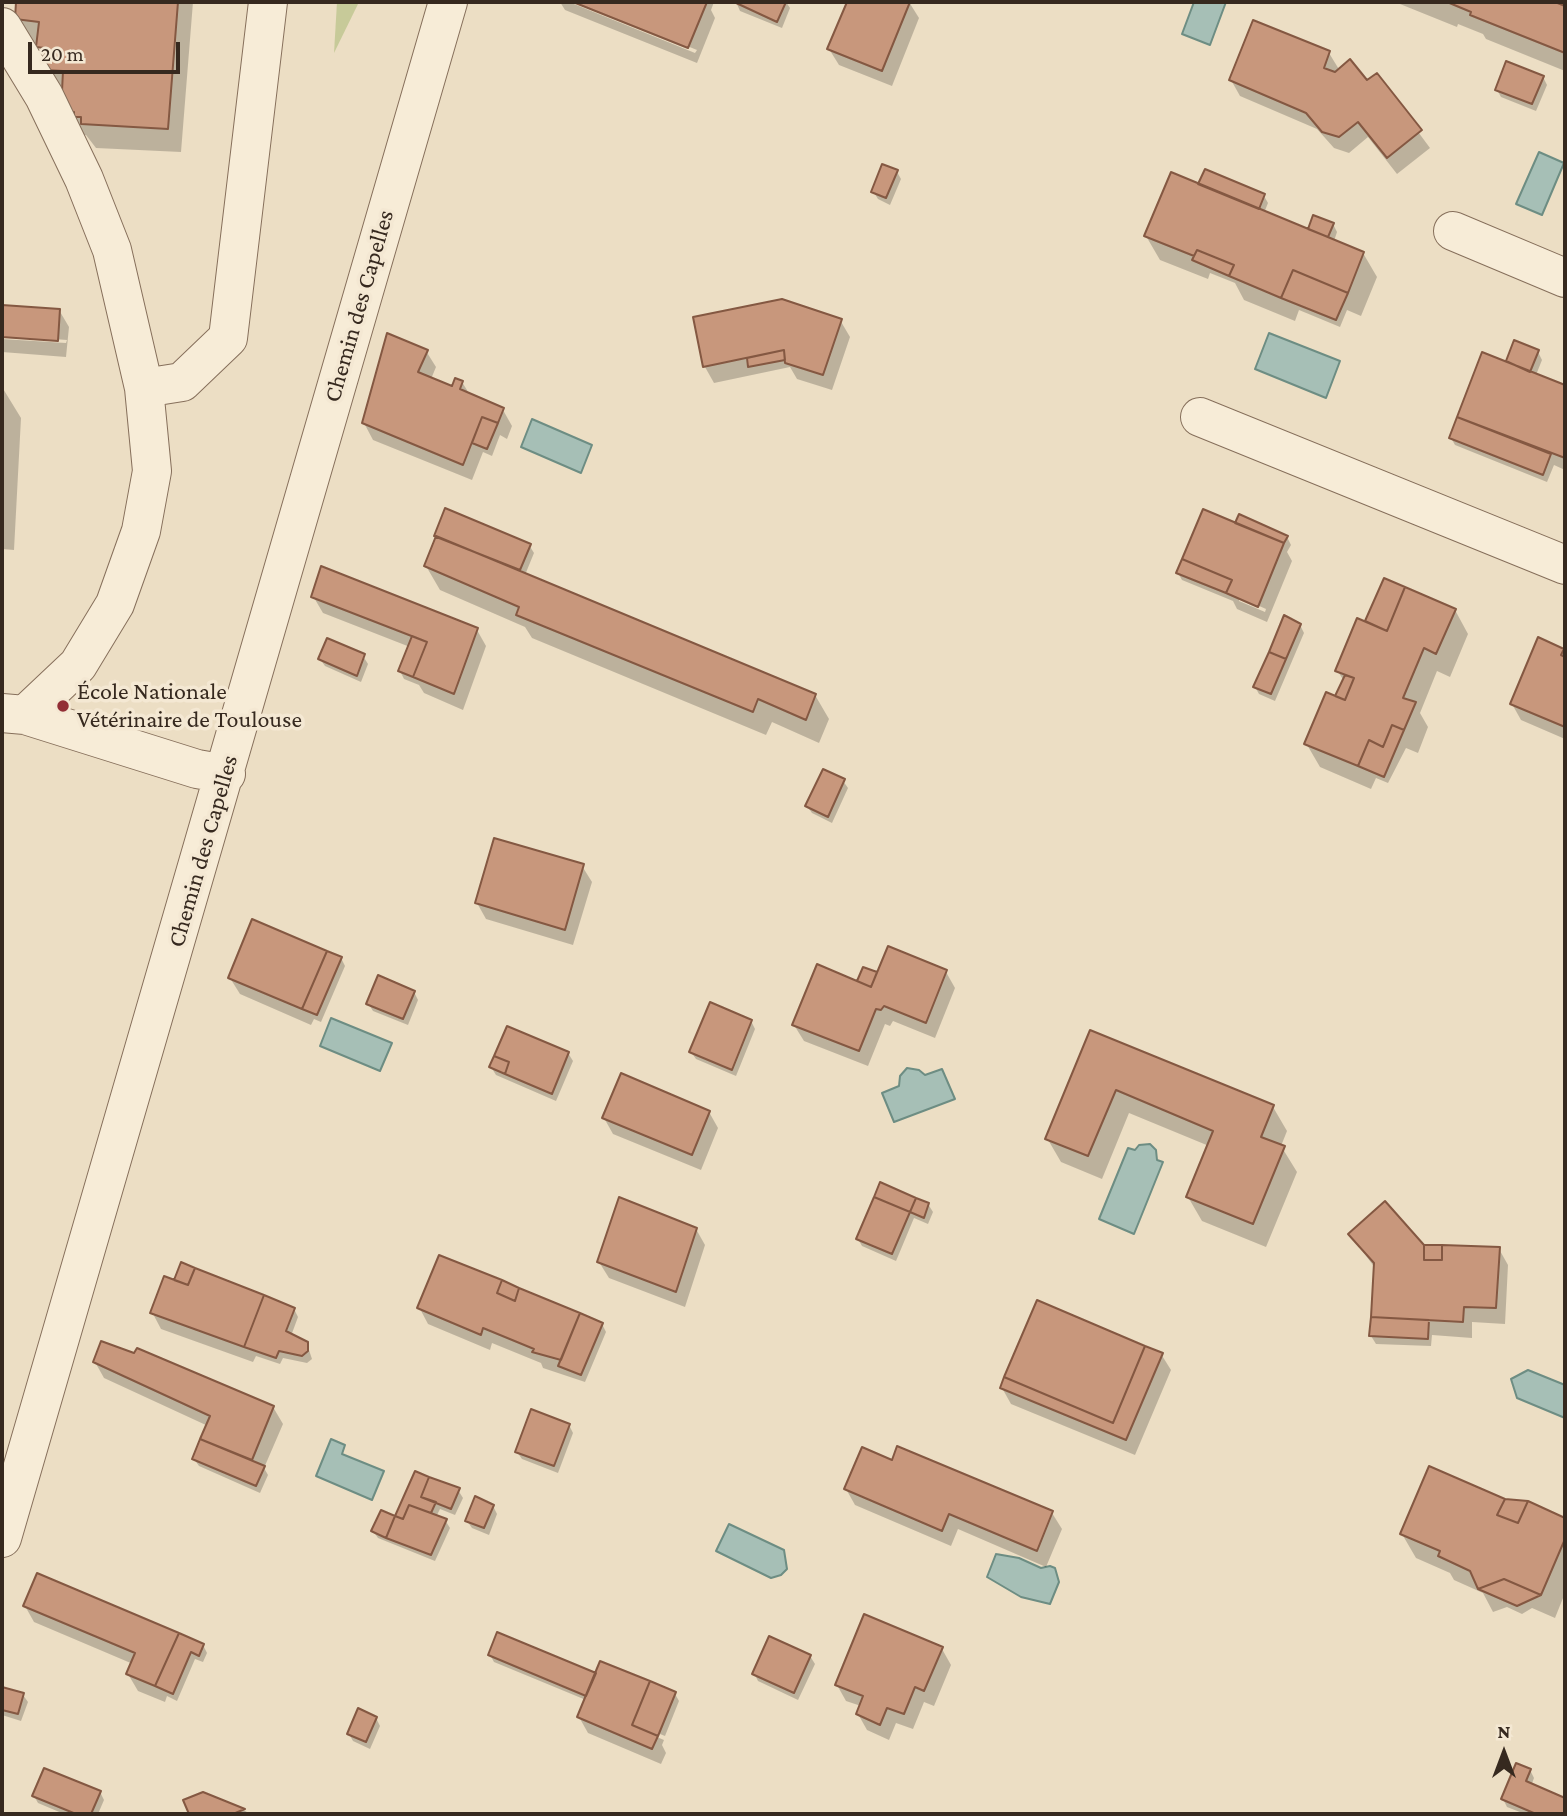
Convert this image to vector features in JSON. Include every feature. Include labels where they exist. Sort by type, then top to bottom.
[{"type":"street","points":[[144,388],[183,382],[228,338],[268,2]]},
{"type":"street","name":"Chemin des Capelles","points":[[2,1538],[448,2]]},
{"type":"street","points":[[2,27],[44,96],[84,179],[112,250],[144,388],[152,471],[141,531],[115,604],[78,665],[13,714]]},
{"type":"street","points":[[1453,232],[1565,278]]},
{"type":"street","points":[[1200,417],[1565,565]]},
{"type":"street","points":[[13,714],[197,769],[226,774]]},
{"type":"green space","points":[[337,2],[359,2],[334,53]]},
{"type":"water","points":[[1194,2],[1226,2],[1210,45],[1182,34]]},
{"type":"water","points":[[1539,152],[1564,163],[1542,215],[1516,204]]},
{"type":"water","points":[[1269,333],[1340,361],[1326,398],[1255,369]]},
{"type":"water","points":[[532,419],[592,445],[581,473],[521,447]]},
{"type":"water","points":[[331,1018],[392,1043],[380,1071],[320,1046]]},
{"type":"water","points":[[907,1068],[919,1070],[925,1075],[942,1069],[955,1099],[894,1122],[882,1093],[899,1086],[900,1076]]},
{"type":"water","points":[[1150,1144],[1156,1150],[1157,1160],[1163,1162],[1134,1234],[1099,1219],[1128,1148],[1135,1150],[1139,1145]]},
{"type":"water","points":[[1528,1370],[1565,1385],[1565,1418],[1517,1398],[1511,1379]]},
{"type":"water","points":[[331,1439],[345,1445],[342,1454],[384,1471],[372,1500],[316,1476]]},
{"type":"water","points":[[729,1524],[784,1550],[787,1569],[781,1575],[771,1578],[716,1551]]},
{"type":"water","points":[[996,1554],[1019,1558],[1041,1568],[1055,1568],[1059,1582],[1050,1604],[1021,1597],[987,1577]]},
{"type":"building","points":[[16,2],[178,2],[168,129],[81,124],[81,117],[74,117],[74,112],[61,111],[63,71],[44,70],[45,48],[36,47],[39,22],[15,19]]},
{"type":"building","points":[[573,2],[707,2],[688,48]]},
{"type":"building","points":[[734,2],[786,2],[777,22]]},
{"type":"building","points":[[847,2],[910,2],[882,71],[827,49]]},
{"type":"building","points":[[1447,2],[1555,2],[1565,6],[1565,53],[1470,15],[1471,12]]},
{"type":"building","points":[[1253,20],[1330,51],[1324,68],[1335,72],[1350,59],[1367,80],[1377,73],[1422,130],[1387,158],[1358,122],[1339,137],[1322,132],[1306,113],[1229,80]]},
{"type":"building","points":[[1506,61],[1544,76],[1532,104],[1495,90]]},
{"type":"building","points":[[882,164],[898,170],[886,198],[871,192]]},
{"type":"building","points":[[1205,169],[1265,194],[1259,209],[1198,184]]},
{"type":"building","points":[[1171,172],[1364,252],[1348,293],[1293,270],[1281,298],[1229,276],[1234,265],[1197,250],[1194,256],[1144,236]]},
{"type":"building","points":[[1313,215],[1334,223],[1328,237],[1308,229]]},
{"type":"building","points":[[1197,250],[1234,265],[1229,276],[1192,260]]},
{"type":"building","points":[[1293,270],[1348,293],[1336,320],[1281,298]]},
{"type":"building","points":[[782,299],[842,319],[823,375],[785,363],[784,350],[703,367],[693,317]]},
{"type":"building","points":[[2,305],[60,309],[58,341],[2,337]]},
{"type":"building","points":[[387,333],[428,350],[418,372],[452,386],[455,378],[463,381],[460,389],[504,408],[498,423],[482,417],[463,465],[362,423]]},
{"type":"building","points":[[1514,340],[1539,350],[1530,372],[1506,361]]},
{"type":"building","points":[[784,350],[785,360],[748,367],[747,358]]},
{"type":"building","points":[[1482,352],[1565,385],[1565,458],[1457,417]]},
{"type":"building","points":[[482,417],[498,423],[487,449],[472,443]]},
{"type":"building","points":[[1457,417],[1551,454],[1543,475],[1449,438]]},
{"type":"building","points":[[445,508],[531,544],[520,570],[434,536]]},
{"type":"building","points":[[1203,509],[1284,543],[1258,607],[1226,593],[1232,580],[1182,559]]},
{"type":"building","points":[[1239,514],[1288,536],[1284,543],[1235,523]]},
{"type":"building","points":[[436,536],[816,694],[806,720],[758,699],[753,712],[516,615],[519,607],[424,566]]},
{"type":"building","points":[[1182,559],[1232,580],[1226,593],[1176,573]]},
{"type":"building","points":[[321,566],[478,628],[454,694],[413,677],[427,642],[311,597]]},
{"type":"building","points":[[1384,578],[1405,587],[1387,631],[1365,621]]},
{"type":"building","points":[[1405,587],[1456,609],[1436,654],[1424,648],[1403,698],[1416,702],[1404,730],[1392,725],[1383,747],[1369,740],[1358,766],[1304,744],[1326,692],[1345,700],[1354,678],[1335,671],[1357,618],[1387,631]]},
{"type":"building","points":[[1284,615],[1301,624],[1286,659],[1269,652]]},
{"type":"building","points":[[412,636],[427,642],[413,677],[398,671]]},
{"type":"building","points":[[1538,637],[1564,649],[1561,655],[1565,657],[1565,727],[1510,704]]},
{"type":"building","points":[[327,638],[365,654],[357,676],[318,659]]},
{"type":"building","points":[[1269,652],[1286,659],[1271,694],[1253,687]]},
{"type":"building","points":[[1345,675],[1354,678],[1345,700],[1335,696]]},
{"type":"building","points":[[1392,725],[1404,730],[1384,777],[1358,766],[1369,740],[1383,747]]},
{"type":"building","points":[[823,769],[845,779],[828,817],[805,806]]},
{"type":"building","points":[[494,838],[584,864],[565,930],[475,903]]},
{"type":"building","points":[[252,919],[327,951],[302,1009],[228,978]]},
{"type":"building","points":[[888,946],[947,970],[926,1023],[884,1006],[881,1010],[876,1009],[859,1051],[792,1025],[817,964],[871,987]]},
{"type":"building","points":[[327,951],[342,957],[317,1015],[302,1009]]},
{"type":"building","points":[[863,967],[877,972],[871,987],[857,981]]},
{"type":"building","points":[[378,975],[415,991],[403,1019],[366,1004]]},
{"type":"building","points":[[710,1002],[752,1020],[732,1070],[689,1052]]},
{"type":"building","points":[[507,1026],[569,1052],[552,1094],[505,1074],[509,1062],[494,1056]]},
{"type":"building","points":[[1090,1030],[1274,1105],[1261,1137],[1285,1146],[1253,1224],[1186,1197],[1213,1131],[1116,1090],[1088,1156],[1045,1139]]},
{"type":"building","points":[[494,1056],[509,1062],[505,1074],[489,1067]]},
{"type":"building","points":[[621,1073],[710,1111],[692,1155],[602,1118]]},
{"type":"building","points":[[880,1182],[916,1198],[910,1212],[874,1197]]},
{"type":"building","points":[[619,1197],[697,1228],[676,1292],[597,1262]]},
{"type":"building","points":[[874,1197],[910,1212],[892,1254],[856,1239]]},
{"type":"building","points":[[916,1198],[929,1203],[924,1218],[910,1212]]},
{"type":"building","points":[[1385,1201],[1424,1245],[1424,1260],[1442,1260],[1442,1245],[1500,1247],[1496,1308],[1464,1307],[1463,1322],[1371,1317],[1374,1263],[1348,1234]]},
{"type":"building","points":[[1424,1245],[1442,1245],[1442,1260],[1424,1260]]},
{"type":"building","points":[[439,1255],[502,1280],[497,1293],[515,1301],[519,1288],[580,1313],[561,1360],[532,1352],[534,1349],[483,1328],[481,1335],[417,1308]]},
{"type":"building","points":[[181,1262],[195,1268],[188,1285],[174,1280]]},
{"type":"building","points":[[195,1268],[264,1295],[244,1347],[150,1313],[164,1276],[188,1285]]},
{"type":"building","points":[[502,1280],[519,1288],[515,1301],[497,1293]]},
{"type":"building","points":[[264,1295],[295,1308],[286,1331],[308,1342],[308,1351],[302,1356],[279,1351],[276,1358],[244,1347]]},
{"type":"building","points":[[1037,1300],[1145,1346],[1113,1423],[1004,1377]]},
{"type":"building","points":[[580,1313],[603,1323],[581,1375],[558,1366]]},
{"type":"building","points":[[1371,1317],[1429,1320],[1428,1339],[1369,1336]]},
{"type":"building","points":[[101,1341],[134,1353],[137,1348],[274,1406],[252,1460],[200,1439],[210,1416],[93,1362]]},
{"type":"building","points":[[1145,1346],[1163,1353],[1126,1440],[1000,1388],[1004,1377],[1113,1423]]},
{"type":"building","points":[[531,1409],[570,1424],[554,1466],[515,1452]]},
{"type":"building","points":[[200,1439],[265,1466],[256,1486],[192,1459]]},
{"type":"building","points":[[897,1446],[1053,1511],[1037,1551],[949,1514],[942,1531],[844,1489],[862,1447],[892,1460]]},
{"type":"building","points":[[1429,1466],[1505,1499],[1497,1515],[1518,1523],[1528,1501],[1565,1518],[1565,1539],[1541,1595],[1504,1579],[1478,1589],[1470,1571],[1438,1556],[1440,1551],[1400,1534]]},
{"type":"building","points":[[415,1471],[429,1477],[421,1497],[436,1502],[431,1513],[409,1505],[403,1519],[395,1516]]},
{"type":"building","points":[[429,1477],[460,1488],[451,1509],[421,1497]]},
{"type":"building","points":[[475,1496],[494,1505],[484,1528],[465,1521]]},
{"type":"building","points":[[1505,1499],[1528,1501],[1518,1523],[1497,1515]]},
{"type":"building","points":[[409,1505],[447,1519],[431,1555],[386,1538],[395,1516],[403,1519]]},
{"type":"building","points":[[381,1510],[395,1516],[386,1538],[371,1531]]},
{"type":"building","points":[[37,1573],[179,1633],[155,1686],[126,1674],[135,1653],[23,1606]]},
{"type":"building","points":[[1504,1579],[1541,1595],[1517,1606],[1478,1589]]},
{"type":"building","points":[[864,1614],[943,1647],[924,1691],[915,1687],[904,1714],[887,1708],[880,1725],[856,1714],[863,1696],[835,1685]]},
{"type":"building","points":[[497,1632],[596,1673],[586,1696],[488,1655]]},
{"type":"building","points":[[179,1633],[204,1644],[199,1656],[191,1652],[173,1694],[155,1686]]},
{"type":"building","points":[[769,1636],[811,1655],[794,1693],[752,1674]]},
{"type":"building","points":[[600,1661],[650,1681],[632,1725],[658,1736],[652,1749],[577,1717]]},
{"type":"building","points":[[650,1681],[676,1692],[658,1736],[632,1725]]},
{"type":"building","points":[[2,1687],[24,1693],[18,1714],[2,1710]]},
{"type":"building","points":[[358,1708],[377,1717],[366,1742],[347,1734]]},
{"type":"building","points":[[1516,1763],[1531,1769],[1526,1781],[1565,1798],[1565,1814],[1536,1814],[1501,1799]]},
{"type":"building","points":[[44,1768],[101,1791],[91,1814],[76,1814],[32,1796]]},
{"type":"building","points":[[203,1792],[245,1809],[233,1814],[189,1814],[183,1800]]},
{"type":"place","name":"École Nationale Vétérinaire de Toulouse","points":[[63,706]]}]
